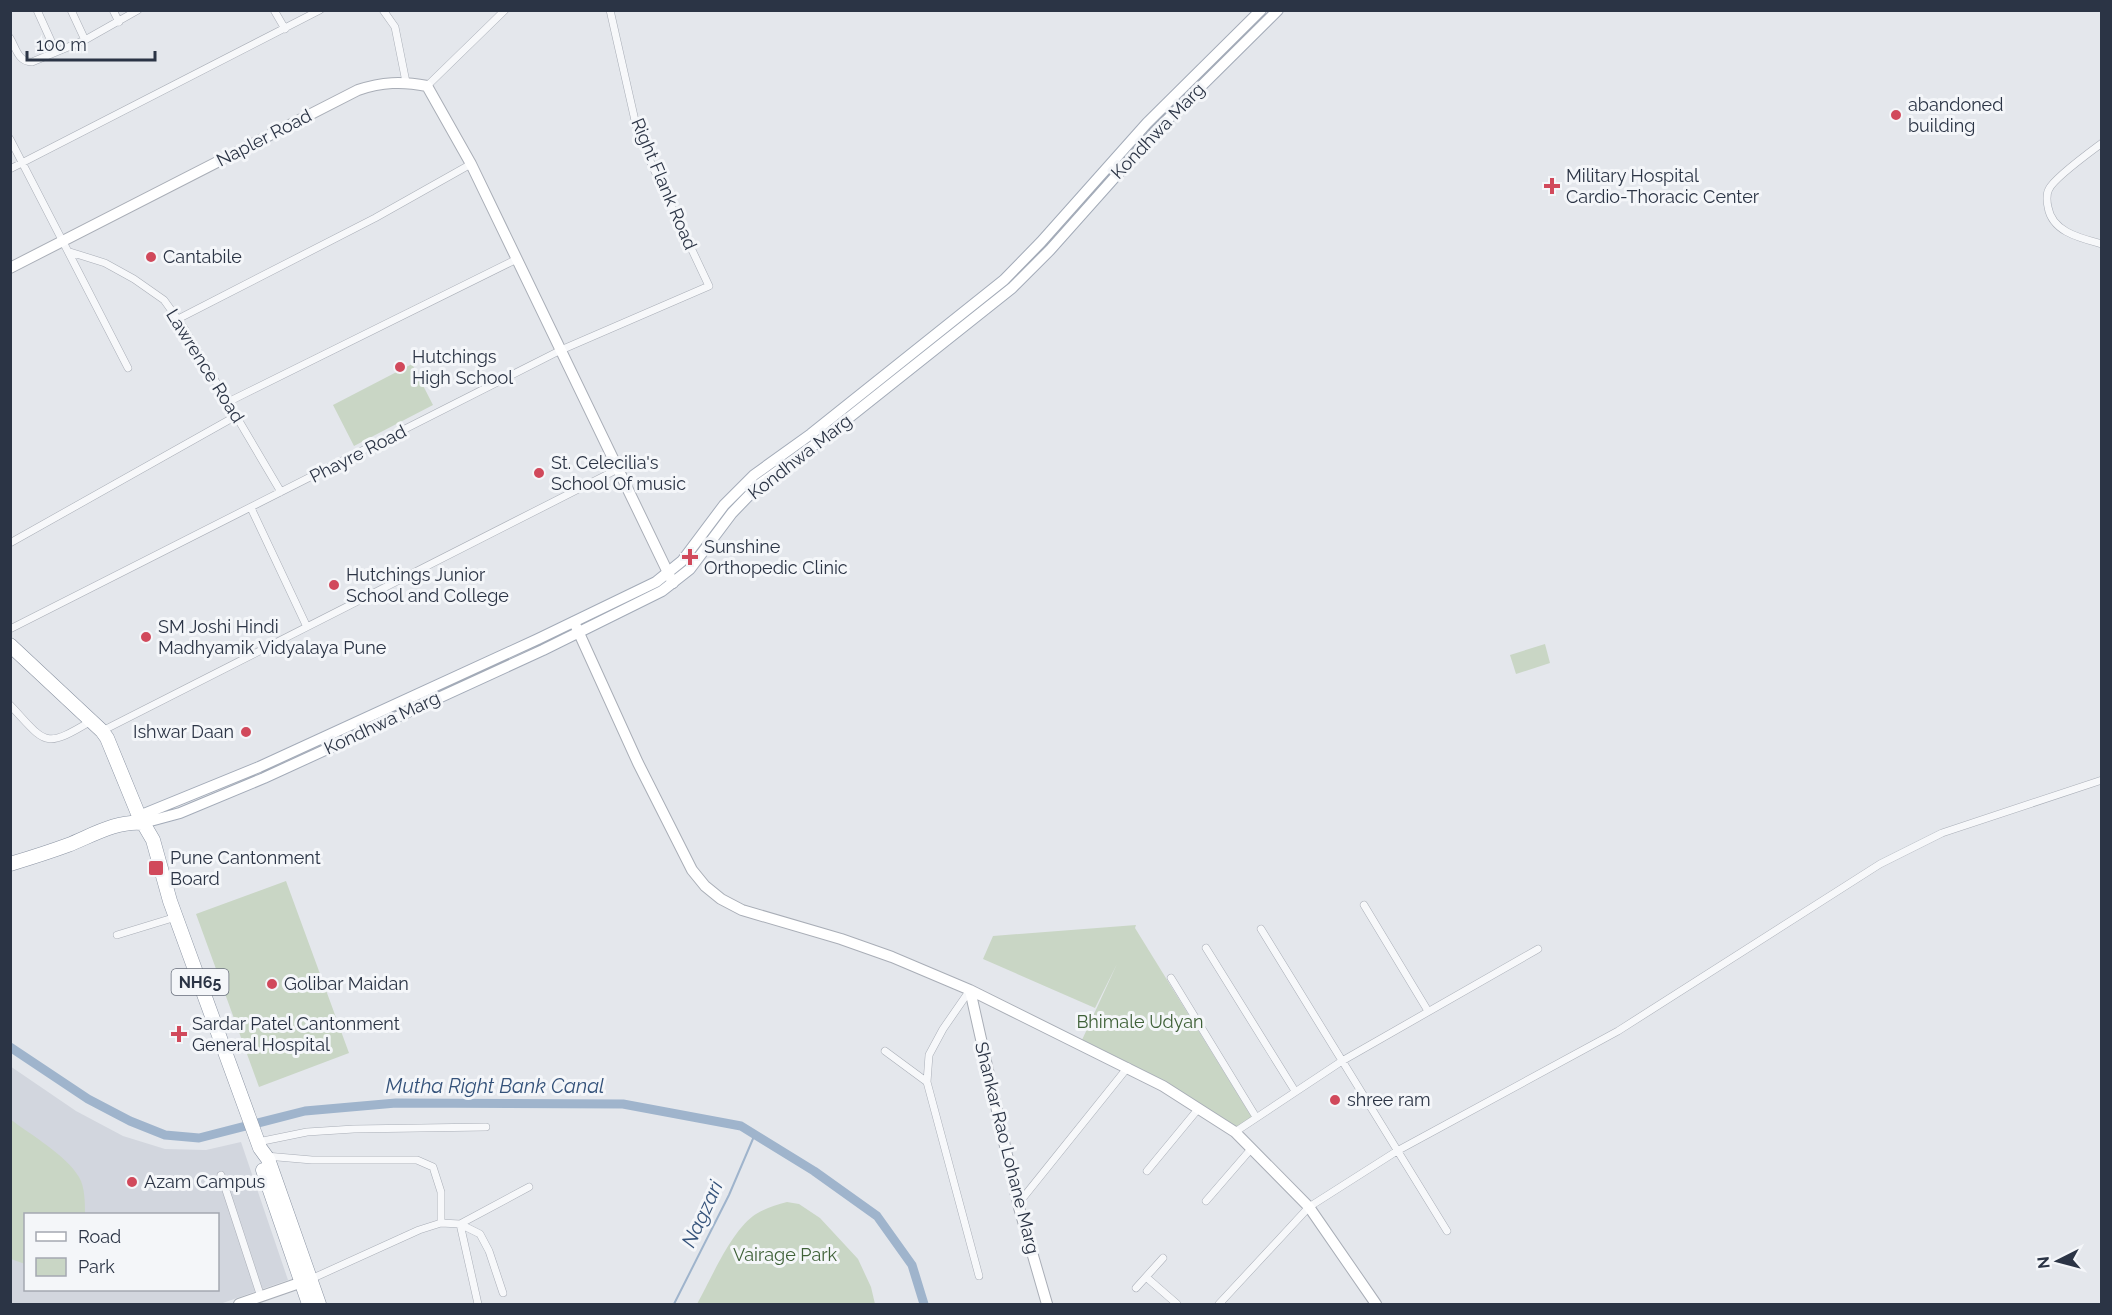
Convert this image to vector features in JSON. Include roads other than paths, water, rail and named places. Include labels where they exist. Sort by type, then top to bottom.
[{"type":"highway","name":"NH65","points":[[10,645],[107,738],[138,820],[153,840],[176,917],[261,1149],[260,1163],[306,1281],[319,1305]]},
{"type":"highway","name":"NH65","points":[[10,864],[138,820]]},
{"type":"highway","name":"NH65","points":[[107,829],[137,831],[146,839],[158,858]]},
{"type":"highway","name":"NH65","points":[[306,1281],[309,1305]]},
{"type":"main road","name":"Kondhwa Marg","points":[[671,578],[724,505],[754,475],[811,434],[1004,280],[1147,123],[1261,10]]},
{"type":"main road","name":"Kondhwa Marg","points":[[138,820],[243,780],[576,628],[656,582],[690,569],[732,513],[761,483],[817,443],[1012,288],[1050,250],[1155,131],[1276,12]]},
{"type":"main road","name":"Napler Road","points":[[10,268],[358,90],[379,83],[406,81],[428,86]]},
{"type":"main road","points":[[428,86],[471,164],[671,578]]},
{"type":"main road","points":[[576,628],[638,764],[692,870],[705,886],[721,899],[742,910],[861,946],[970,990],[1128,1066],[1199,1108],[1235,1132],[1309,1207],[1375,1304]]},
{"type":"main road","name":"Shankar Rao Lohane Marg","points":[[970,990],[1018,1204],[1047,1305]]},
{"type":"main road","points":[[239,1305],[306,1281]]},
{"type":"street","points":[[37,10],[56,52]]},
{"type":"street","points":[[71,10],[85,40]]},
{"type":"street","points":[[113,10],[119,22]]},
{"type":"street","points":[[10,38],[20,58],[25,62],[32,62],[85,40],[138,10]]},
{"type":"street","points":[[274,10],[285,29]]},
{"type":"street","points":[[10,169],[320,10]]},
{"type":"street","points":[[383,10],[395,27],[406,81]]},
{"type":"street","points":[[428,86],[505,10]]},
{"type":"street","name":"Right Flank Road","points":[[610,10],[636,125],[651,163],[709,286]]},
{"type":"street","points":[[10,139],[128,368]]},
{"type":"street","points":[[2102,143],[2049,189],[2047,203],[2049,216],[2056,225],[2072,235],[2102,244]]},
{"type":"street","points":[[178,319],[375,218],[471,164]]},
{"type":"street","name":"Lawrence Road","points":[[70,252],[105,263],[134,279],[164,300],[178,319],[281,492]]},
{"type":"street","points":[[228,402],[517,259]]},
{"type":"street","name":"Phayre Road","points":[[10,629],[561,350],[709,286]]},
{"type":"street","points":[[10,543],[236,416]]},
{"type":"street","points":[[102,731],[618,469]]},
{"type":"street","points":[[251,508],[307,627]]},
{"type":"street","points":[[10,705],[44,738],[54,740],[91,721]]},
{"type":"street","points":[[1219,1305],[1309,1207],[1397,1151],[1618,1031],[1880,864],[1942,833],[2102,780]]},
{"type":"street","points":[[1364,905],[1428,1011]]},
{"type":"street","points":[[117,934],[176,917]]},
{"type":"street","points":[[1261,929],[1447,1231]]},
{"type":"street","points":[[1206,948],[1295,1091]]},
{"type":"street","points":[[1235,1132],[1342,1061],[1538,949]]},
{"type":"street","points":[[1171,978],[1256,1117]]},
{"type":"street","points":[[970,990],[943,1029],[930,1054],[927,1082],[979,1276]]},
{"type":"street","points":[[885,1051],[927,1082]]},
{"type":"street","points":[[1018,1204],[1128,1066]]},
{"type":"street","points":[[1147,1171],[1199,1108]]},
{"type":"street","points":[[261,1149],[307,1132],[486,1127]]},
{"type":"street","points":[[261,1149],[312,1160],[417,1160],[433,1167],[441,1192],[441,1223]]},
{"type":"street","points":[[1206,1201],[1251,1149]]},
{"type":"street","points":[[220,1175],[261,1297]]},
{"type":"street","points":[[460,1224],[529,1187]]},
{"type":"street","points":[[306,1281],[419,1230],[441,1223],[460,1224],[480,1234],[489,1251],[504,1293]]},
{"type":"street","points":[[460,1224],[478,1305]]},
{"type":"street","points":[[1136,1288],[1163,1258]]},
{"type":"street","points":[[1146,1277],[1177,1305]]},
{"type":"waterway","name":"Mutha Right Bank Canal","points":[[10,1047],[88,1099],[130,1121],[165,1135],[199,1138],[305,1111],[396,1103],[623,1104],[741,1126],[814,1171],[877,1216],[912,1265],[924,1304]]},
{"type":"waterway","name":"Nagzari","points":[[674,1304],[729,1195],[755,1134]]},
{"type":"place","name":"abandoned building","points":[[1896,115]]},
{"type":"place","name":"Military Hospital Cardio-Thoracic Center","points":[[1552,186]]},
{"type":"place","name":"Cantabile","points":[[151,257]]},
{"type":"place","name":"Hutchings High School","points":[[400,367]]},
{"type":"place","name":"St. Celecilia's School Of music","points":[[539,473]]},
{"type":"place","name":"Sunshine Orthopedic Clinic","points":[[690,557]]},
{"type":"place","name":"Hutchings Junior School and College","points":[[334,585]]},
{"type":"place","name":"SM Joshi Hindi Madhyamik Vidyalaya Pune","points":[[146,637]]},
{"type":"place","name":"Ishwar Daan","points":[[246,732]]},
{"type":"place","name":"Pune Cantonment Board","points":[[156,868]]},
{"type":"place","name":"Golibar Maidan","points":[[272,984]]},
{"type":"place","name":"Sardar Patel Cantonment General Hospital","points":[[179,1034]]},
{"type":"place","name":"shree ram","points":[[1335,1100]]},
{"type":"place","name":"Azam Campus","points":[[132,1182]]},
{"type":"park label","name":"Bhimale Udyan","points":[[1140,1022]]},
{"type":"park label","name":"Vairage Park","points":[[785,1255]]}]
